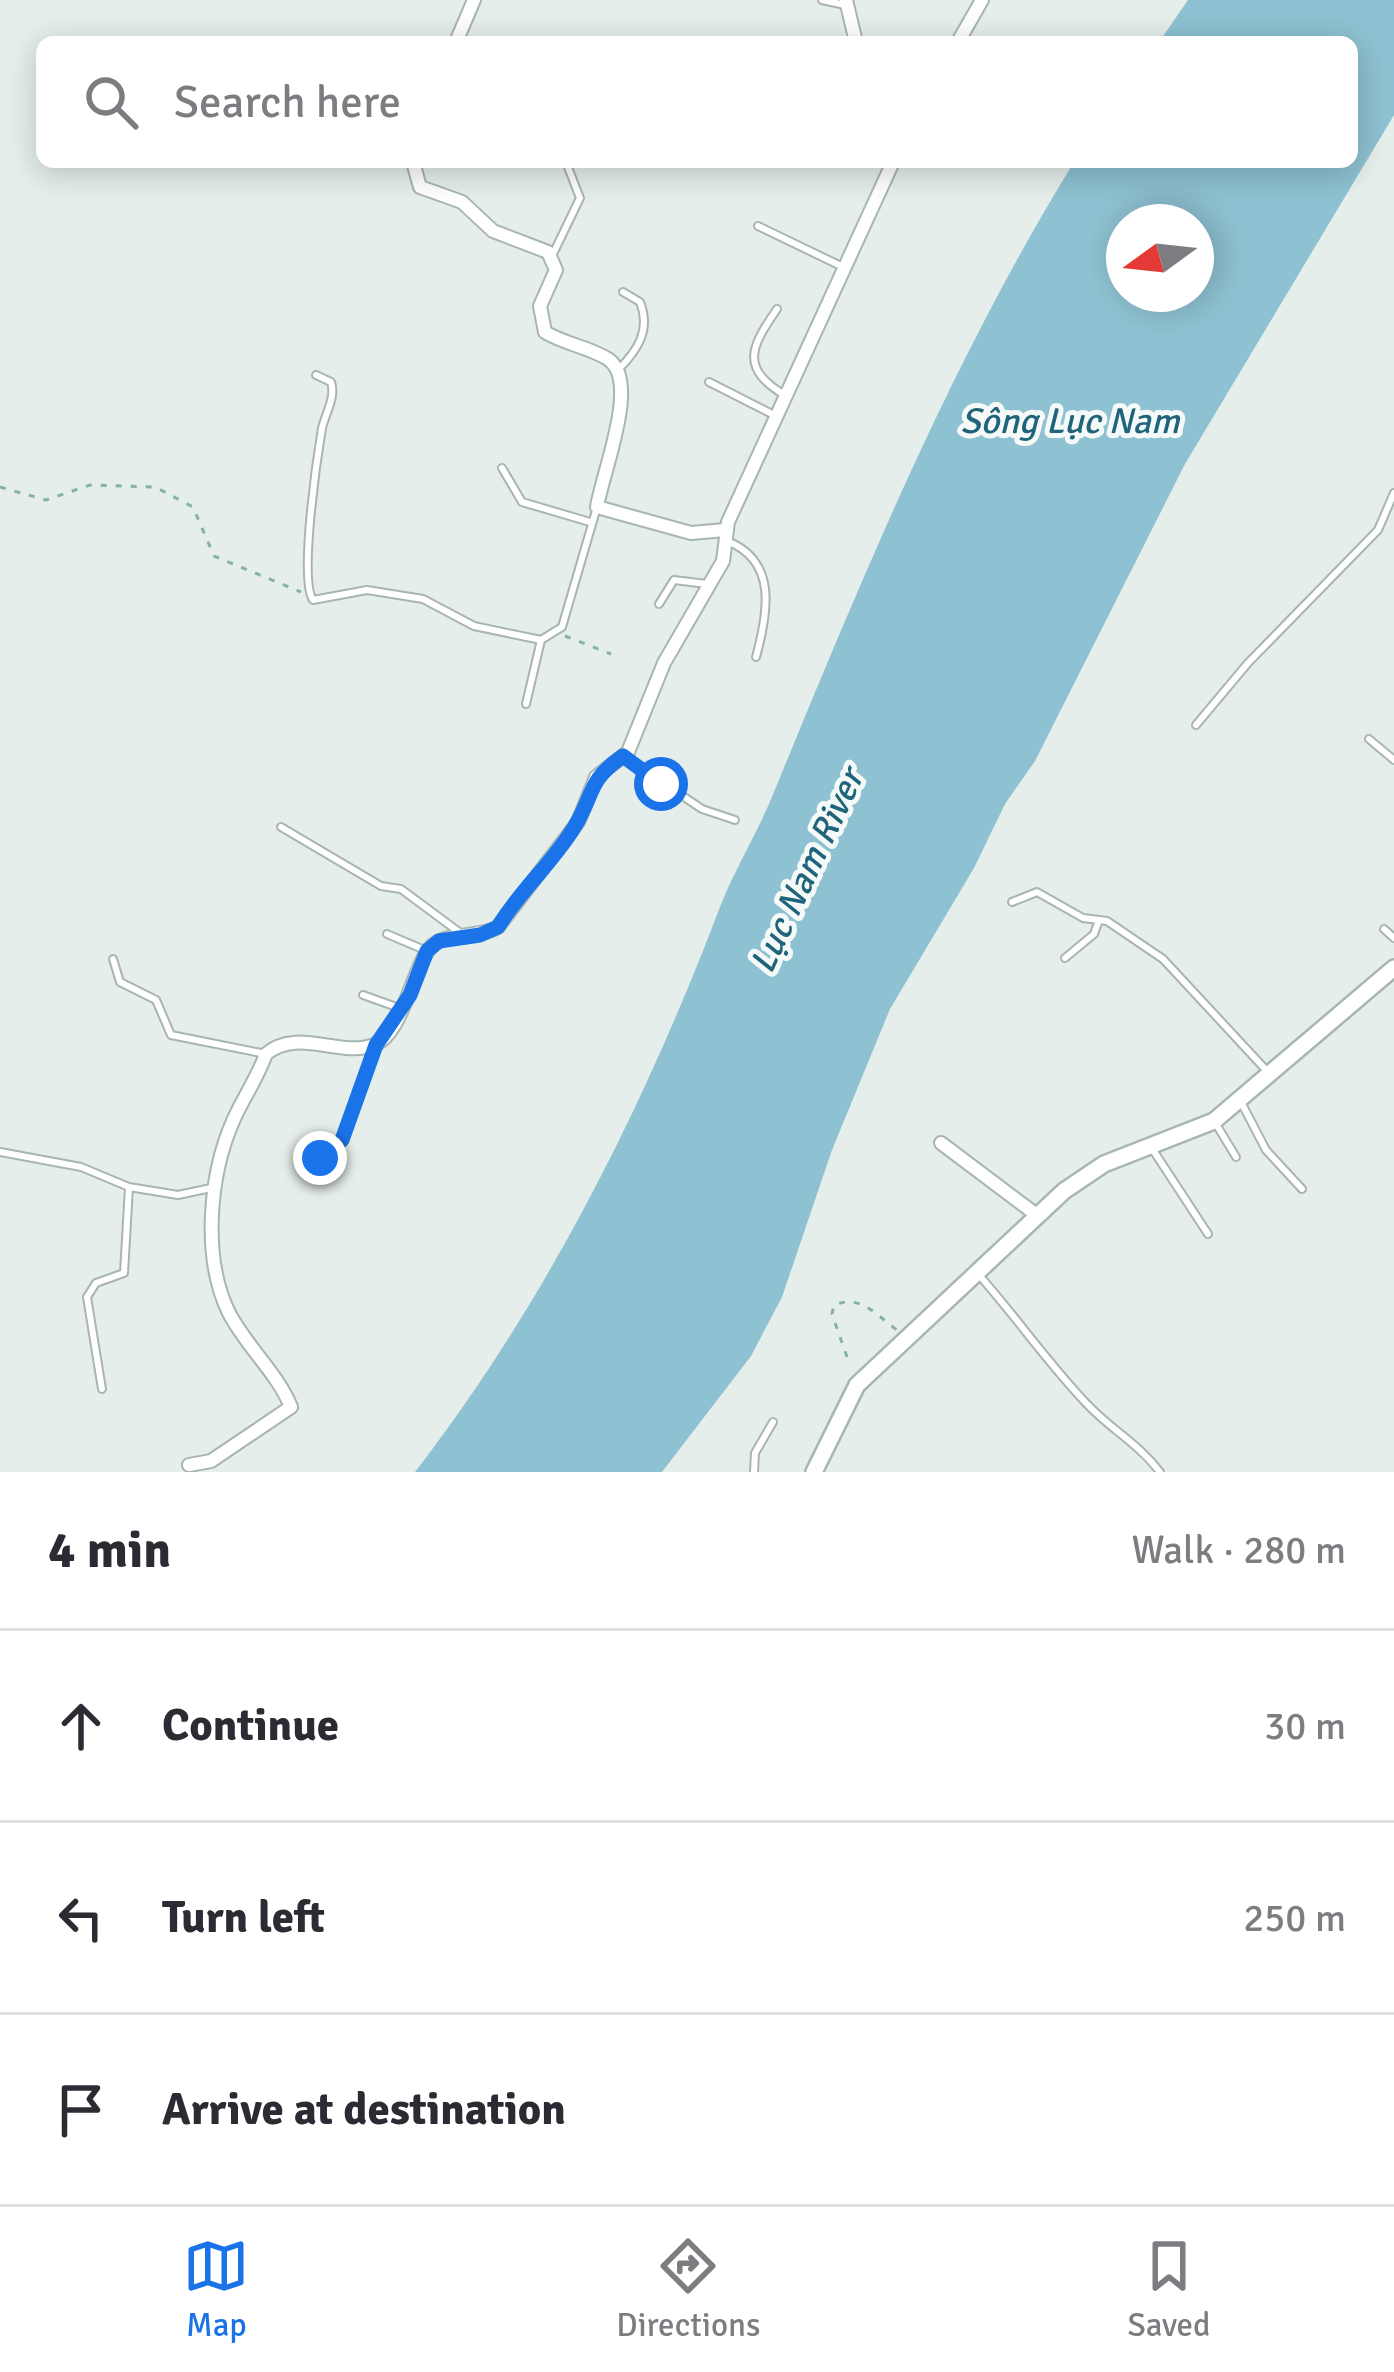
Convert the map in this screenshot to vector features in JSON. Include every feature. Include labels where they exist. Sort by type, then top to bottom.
[{"type":"street","points":[[459,36],[474,0]]},
{"type":"street","points":[[961,36],[982,0]]},
{"type":"street","points":[[847,3],[855,36]]},
{"type":"street","points":[[415,168],[420,187],[462,202],[493,231],[552,257],[556,270],[540,306],[541,326],[551,337],[605,358],[618,370],[622,404],[597,507],[691,533],[724,535]]},
{"type":"street","points":[[189,1465],[211,1461],[291,1406],[259,1364],[223,1298],[214,1247],[215,1187],[231,1125],[254,1088],[266,1054],[294,1042],[376,1045],[402,1010],[427,951],[439,941],[498,927],[578,822],[596,777],[623,756],[664,663],[723,561],[724,535],[890,168]]},
{"type":"street","points":[[814,1472],[848,1399],[1084,1175],[1214,1121],[1394,968]]},
{"type":"street","points":[[941,1144],[1038,1216]]},
{"type":"lane","points":[[822,0],[847,3]]},
{"type":"lane","points":[[552,257],[580,198],[568,168]]},
{"type":"lane","points":[[758,226],[846,268]]},
{"type":"lane","points":[[618,370],[639,345],[646,320],[640,302],[622,292]]},
{"type":"lane","points":[[777,309],[756,340],[754,357],[760,379],[786,396]]},
{"type":"lane","points":[[316,375],[331,382],[334,391],[322,428],[308,594],[316,600],[367,590],[423,599],[474,626],[541,640],[558,634],[597,507]]},
{"type":"lane","points":[[709,382],[776,416]]},
{"type":"lane","points":[[502,467],[522,502],[590,522]]},
{"type":"lane","points":[[1196,724],[1248,663],[1378,530],[1394,494]]},
{"type":"lane","points":[[724,535],[750,553],[763,573],[766,604],[756,657]]},
{"type":"lane","points":[[659,604],[674,580],[710,585]]},
{"type":"lane","points":[[526,704],[541,640]]},
{"type":"lane","points":[[1369,739],[1394,760]]},
{"type":"lane","points":[[623,756],[702,809],[735,820]]},
{"type":"lane","points":[[281,827],[381,886],[401,889],[465,937]]},
{"type":"lane","points":[[1012,902],[1037,892],[1083,918],[1100,920],[1162,959],[1269,1072]]},
{"type":"lane","points":[[1065,958],[1094,934],[1100,920]]},
{"type":"lane","points":[[1384,929],[1394,938]]},
{"type":"lane","points":[[388,934],[427,951]]},
{"type":"lane","points":[[113,959],[120,982],[156,1000],[172,1035],[266,1054]]},
{"type":"lane","points":[[363,994],[402,1010]]},
{"type":"lane","points":[[320,1158],[342,1140],[376,1045]]},
{"type":"lane","points":[[1239,1099],[1266,1150],[1302,1189]]},
{"type":"lane","points":[[1214,1121],[1236,1157]]},
{"type":"lane","points":[[1151,1147],[1208,1234]]},
{"type":"lane","points":[[0,1152],[81,1167],[129,1187],[178,1195],[215,1187]]},
{"type":"lane","points":[[102,1389],[86,1297],[96,1283],[124,1273],[129,1187]]},
{"type":"lane","points":[[979,1275],[1070,1386],[1108,1427],[1135,1440],[1160,1472]]},
{"type":"lane","points":[[754,1472],[755,1454],[773,1422]]},
{"type":"path","points":[[0,487],[46,500],[90,484],[155,487],[193,507],[214,556],[308,594]]},
{"type":"path","points":[[558,634],[611,654]]},
{"type":"path","points":[[847,1357],[832,1314],[834,1305],[848,1300],[865,1304],[908,1339]]},
{"type":"water","name":"Sông Lục Nam","points":[[1188,0],[1394,0],[1394,115],[1185,464],[1035,761],[1005,804],[974,868],[890,1009],[832,1150],[782,1297],[751,1356],[662,1472],[415,1472],[507,1340],[625,1129],[911,471],[988,314],[1070,168],[1358,168],[1358,36],[1163,36]]},
{"type":"route","points":[[320,1158],[342,1140],[376,1045],[410,995],[427,951],[439,941],[480,935],[498,927],[516,897],[549,863],[578,822],[590,786],[603,770],[623,756],[661,784]]},
{"type":"water label","name":"Lục Nam River","points":[[807,871]]}]
